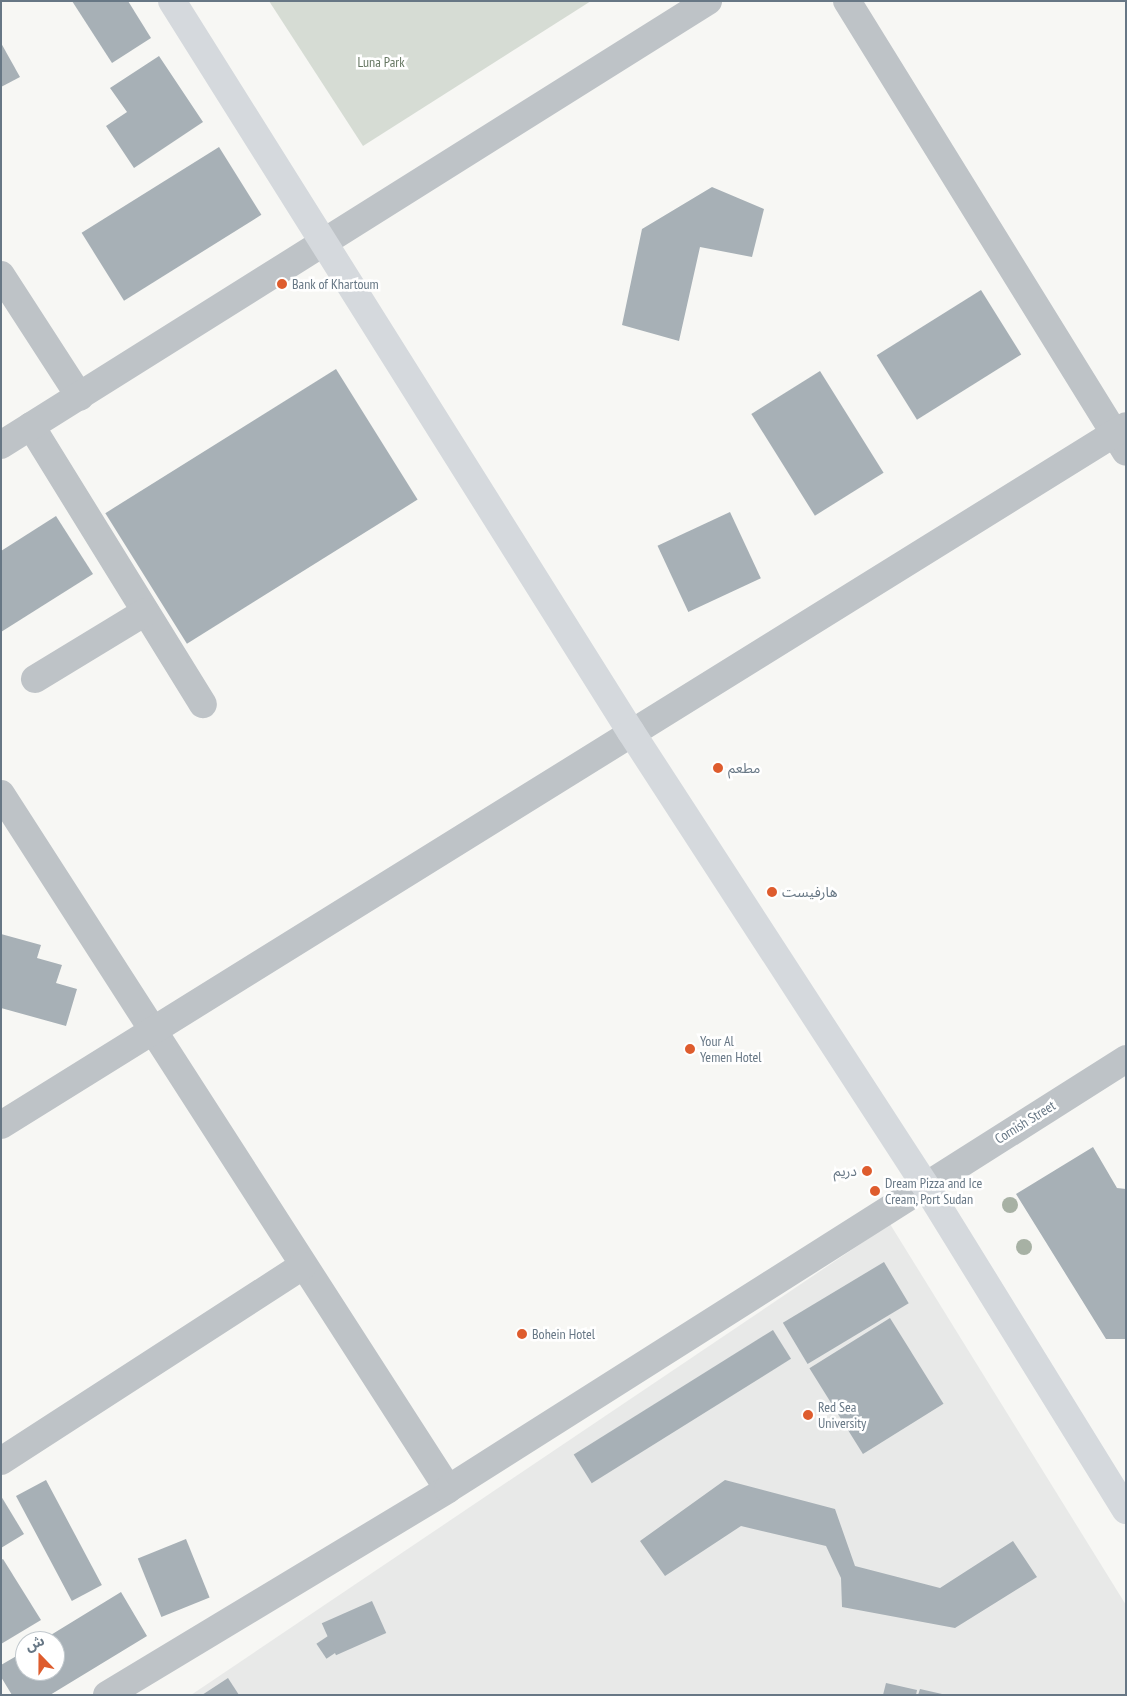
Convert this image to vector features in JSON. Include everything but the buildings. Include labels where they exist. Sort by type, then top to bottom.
[{"type":"main road","points":[[172,1],[631,732],[925,1185],[1126,1510]]},
{"type":"street","points":[[1,445],[80,398],[708,1]]},
{"type":"street","points":[[1,1125],[153,1035],[631,732],[1122,437],[847,1]]},
{"type":"street","points":[[1,275],[80,398]]},
{"type":"street","points":[[32,426],[202,704]]},
{"type":"street","points":[[35,678],[145,612]]},
{"type":"street","points":[[2,797],[153,1035],[448,1489]]},
{"type":"street","name":"Cornish Street","points":[[107,1695],[448,1489],[1126,1059]]},
{"type":"street","points":[[1,1461],[303,1266]]},
{"type":"shaded area","name":"Red Sea University","points":[[890,1224],[1126,1605],[1126,1695],[191,1695]]},
{"type":"green space","name":"Luna Park","points":[[269,1],[591,1],[363,146]]},
{"type":"place","name":"Bank of Khartoum","points":[[282,284]]},
{"type":"place","name":"مطعم","points":[[718,768]]},
{"type":"place","name":"هارفيست","points":[[772,892]]},
{"type":"place","name":"Your Al Yemen Hotel","points":[[690,1049]]},
{"type":"place","name":"دريم","points":[[867,1171]]},
{"type":"place","name":"Dream Pizza and Ice Cream, Port Sudan","points":[[875,1191]]},
{"type":"place","name":"Bohein Hotel","points":[[522,1334]]},
{"type":"place","name":"Red Sea University","points":[[808,1415]]}]
